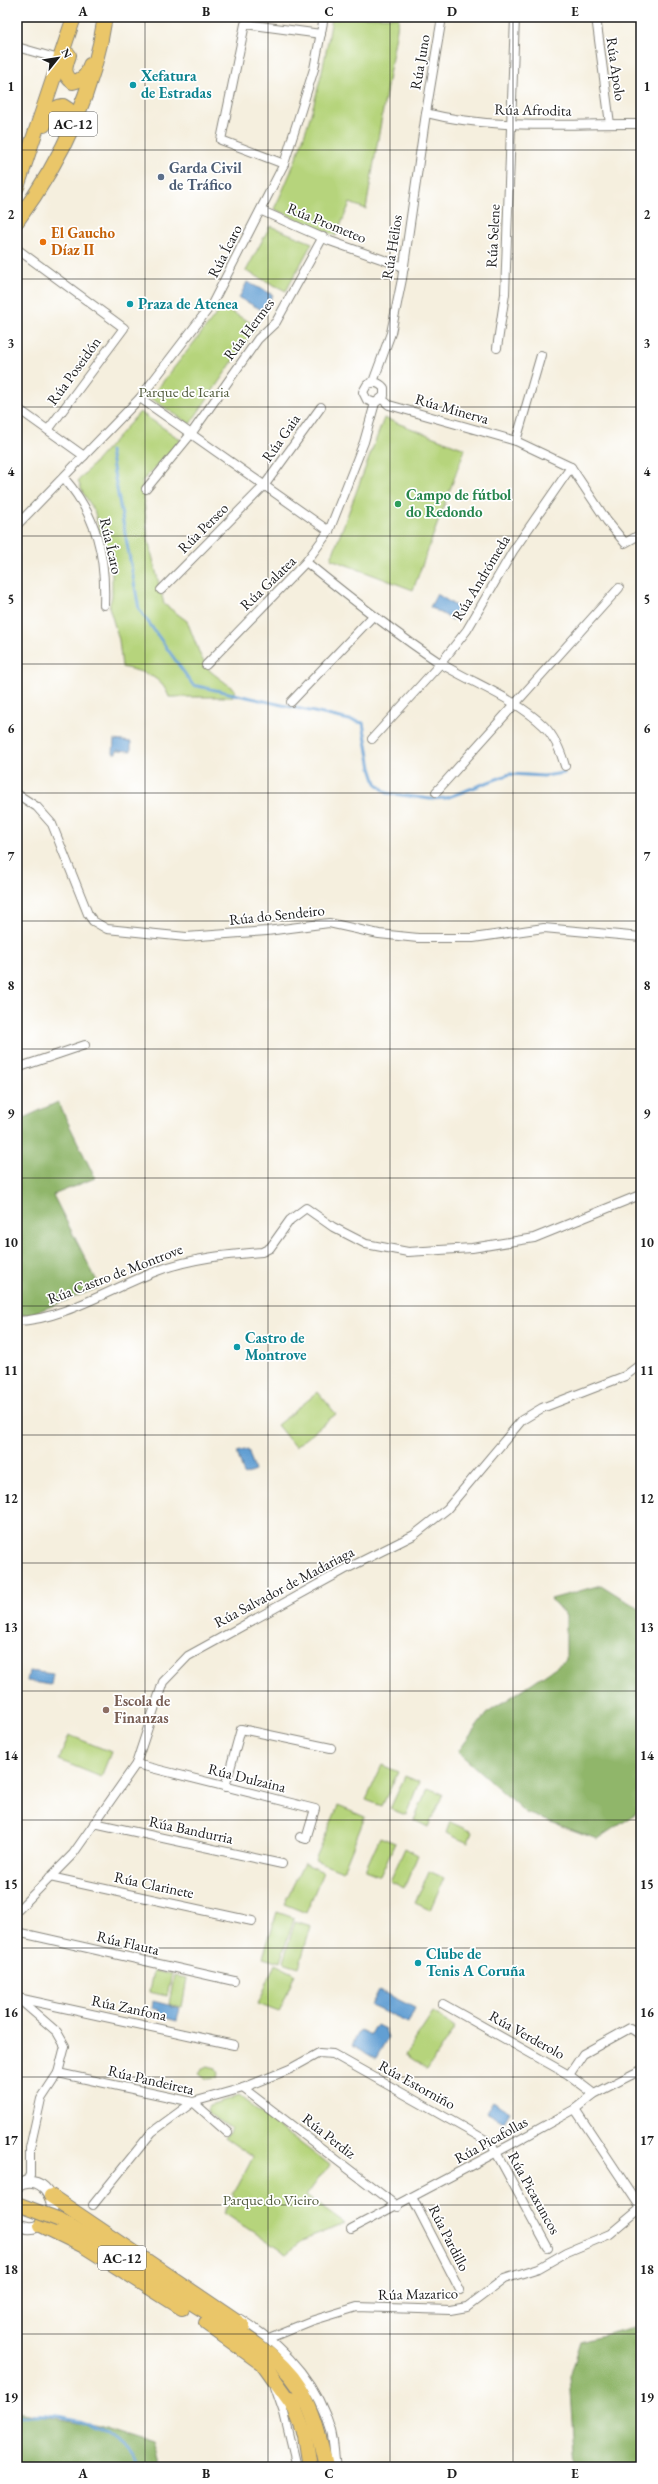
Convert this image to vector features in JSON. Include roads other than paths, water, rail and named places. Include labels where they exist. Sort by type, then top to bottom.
[{"type":"highway","name":"AC-12","points":[[17,187],[74,17]]},
{"type":"highway","points":[[82,17],[64,70],[66,77],[73,82],[81,80],[88,72],[95,45],[105,21]]},
{"type":"highway","name":"AC-12","points":[[17,221],[65,144],[85,98],[105,21]]},
{"type":"highway","points":[[17,187],[33,156],[50,112],[55,107],[63,106],[69,110],[69,120],[53,164]]},
{"type":"highway","points":[[51,2196],[226,2314],[278,2356],[298,2386]]},
{"type":"highway","name":"AC-12","points":[[17,2204],[60,2220],[144,2272],[245,2339],[278,2363],[298,2386],[311,2410],[319,2432],[326,2467]]},
{"type":"highway","points":[[35,2227],[84,2246],[204,2322],[254,2356],[272,2375],[295,2408]]},
{"type":"highway","name":"AC-12","points":[[245,2339],[270,2364],[295,2408],[305,2435],[310,2467]]},
{"type":"street","name":"Rúa Ícaro","points":[[17,525],[140,398],[212,304],[262,211],[284,164],[314,69],[324,17]]},
{"type":"street","name":"Rúa Juno","points":[[426,113],[442,17]]},
{"type":"street","name":"Rúa Selene","points":[[497,348],[504,294],[512,125],[515,17]]},
{"type":"street","name":"Rúa Apolo","points":[[596,17],[610,124]]},
{"type":"street","points":[[284,164],[221,140],[245,24],[321,34]]},
{"type":"street","points":[[17,47],[59,59]]},
{"type":"street","name":"Rúa Afrodita","points":[[426,113],[471,122],[512,125],[641,124]]},
{"type":"street","name":"Rúa Helios","points":[[378,401],[367,400],[364,392],[366,385],[373,382],[391,333],[404,267],[426,113]]},
{"type":"street","name":"Rúa Prometeo","points":[[262,211],[323,238],[404,267]]},
{"type":"street","name":"Rúa Hermes","points":[[191,434],[258,339],[276,322],[323,238]]},
{"type":"street","name":"Rúa Poseidón","points":[[17,249],[124,328],[48,430]]},
{"type":"street","points":[[516,441],[541,355]]},
{"type":"street","points":[[306,562],[329,531],[364,442],[384,388],[378,383],[373,382]]},
{"type":"street","points":[[140,398],[329,531]]},
{"type":"street","name":"Rúa Minerva","points":[[378,401],[516,441],[571,467]]},
{"type":"street","name":"Rúa Gaia","points":[[264,486],[321,407]]},
{"type":"street","points":[[18,410],[84,456]]},
{"type":"street","points":[[146,488],[191,434]]},
{"type":"street","points":[[571,467],[607,521],[625,543],[641,534]]},
{"type":"street","name":"Rúa Andrómeda","points":[[441,663],[467,630],[513,551],[571,467]]},
{"type":"street","name":"Rúa Ícaro","points":[[64,478],[84,504],[93,521],[106,574],[104,605]]},
{"type":"street","name":"Rúa Perseo","points":[[161,590],[264,486]]},
{"type":"street","name":"Rúa Galatea","points":[[206,664],[306,562],[373,616],[441,663],[514,704],[545,726],[554,738],[565,766]]},
{"type":"street","points":[[436,792],[619,588]]},
{"type":"street","points":[[291,702],[373,616]]},
{"type":"street","points":[[372,739],[441,663]]},
{"type":"street","name":"Rúa do Sendeiro","points":[[17,794],[37,807],[52,824],[88,914],[93,922],[107,929],[186,937],[267,931],[329,923],[379,934],[418,938],[473,938],[544,928],[641,937]]},
{"type":"street","points":[[17,1068],[85,1045]]},
{"type":"street","name":"Rúa Castro de Montrove","points":[[17,1322],[29,1321],[63,1311],[157,1271],[194,1259],[262,1252],[270,1248],[290,1220],[306,1208],[333,1227],[366,1244],[408,1252],[472,1248],[534,1238],[641,1195]]},
{"type":"street","name":"Rúa Salvador de Madariaga","points":[[17,1911],[73,1854],[136,1764],[162,1682],[188,1656],[344,1570],[414,1535],[447,1509],[522,1420],[542,1408],[625,1376],[641,1364]]},
{"type":"street","points":[[225,1787],[241,1729],[331,1748]]},
{"type":"street","name":"Rúa Dulzaina","points":[[136,1764],[315,1809],[306,1839],[300,1837]]},
{"type":"street","name":"Rúa Bandurria","points":[[94,1823],[282,1864]]},
{"type":"street","name":"Rúa Clarinete","points":[[50,1877],[252,1921]]},
{"type":"street","name":"Rúa Flauta","points":[[17,1932],[234,1982]]},
{"type":"street","points":[[17,1998],[57,2032],[65,2046],[58,2073],[41,2098],[33,2128],[30,2148],[30,2175],[21,2185]]},
{"type":"street","name":"Rúa Zanfona","points":[[17,1998],[234,2045]]},
{"type":"street","name":"Rúa Verderolo","points":[[443,2004],[569,2075],[594,2094]]},
{"type":"street","points":[[569,2075],[583,2054],[630,2028],[641,2035]]},
{"type":"street","name":"Rúa Estorniño","points":[[244,2088],[290,2069],[319,2053],[333,2054],[491,2143],[496,2152]]},
{"type":"street","name":"Rúa Picafollas","points":[[351,2230],[413,2199],[575,2109],[594,2094],[641,2070]]},
{"type":"street","name":"Rúa Pandeireta","points":[[58,2073],[193,2102],[228,2133]]},
{"type":"street","points":[[92,2206],[152,2132],[193,2102],[244,2088]]},
{"type":"street","name":"Rúa Perdiz","points":[[244,2088],[398,2207]]},
{"type":"street","points":[[575,2109],[641,2208]]},
{"type":"street","name":"Rúa Picaxuncos","points":[[496,2152],[548,2248]]},
{"type":"street","points":[[17,2237],[35,2227],[50,2216],[52,2210],[51,2196],[40,2185],[31,2163]]},
{"type":"street","points":[[21,2185],[40,2185]]},
{"type":"street","name":"Rúa Pardillo","points":[[413,2199],[460,2290]]},
{"type":"street","name":"Rúa Mazarico","points":[[269,2338],[311,2321],[357,2307],[450,2310],[466,2307],[504,2279],[539,2268],[567,2252],[610,2234],[641,2208]]},
{"type":"street","points":[[17,2224],[35,2227]]},
{"type":"street","points":[[226,2314],[241,2319],[269,2338],[304,2376],[322,2408],[331,2431],[336,2467]]},
{"type":"street","points":[[272,2375],[284,2413],[297,2467]]},
{"type":"water","points":[[247,282],[273,295],[264,311],[239,298]]},
{"type":"water","points":[[437,594],[459,608],[453,620],[430,607]]},
{"type":"water","points":[[114,740],[131,742],[131,751],[117,750],[116,753],[113,753]]},
{"type":"water","points":[[248,1449],[255,1471],[244,1475],[237,1452]]},
{"type":"water","points":[[29,1671],[53,1674],[51,1685],[27,1681]]},
{"type":"water","points":[[379,1990],[415,2008],[408,2023],[371,2006]]},
{"type":"water","points":[[153,2001],[180,2008],[177,2021],[158,2016],[159,2010],[152,2008]]},
{"type":"water","points":[[377,2025],[385,2029],[388,2038],[376,2059],[352,2045],[360,2030],[371,2035]]},
{"type":"water","points":[[492,2101],[510,2112],[504,2122],[486,2112]]},
{"type":"waterway","points":[[110,451],[139,609],[193,685],[363,723],[371,768],[376,783],[387,793],[430,799],[446,798],[510,774],[544,776],[564,773]]},
{"type":"waterway","points":[[17,2416],[60,2416],[87,2424],[113,2437],[124,2446],[133,2456],[139,2467]]},
{"type":"place","name":"Xefatura de Estradas","points":[[133,85]]},
{"type":"place","name":"Garda Civil de Tráfico","points":[[161,177]]},
{"type":"place","name":"El Gaucho Díaz II","points":[[43,242]]},
{"type":"place","name":"Praza de Atenea","points":[[130,304]]},
{"type":"place","name":"Campo de fútbol do Redondo","points":[[398,504]]},
{"type":"place","name":"Castro de Montrove","points":[[237,1347]]},
{"type":"place","name":"Escola de Finanzas","points":[[106,1710]]},
{"type":"place","name":"Clube de Tenis A Coruña","points":[[418,1963]]},
{"type":"park label","name":"Parque de Icaria","points":[[184,392]]},
{"type":"park label","name":"Parque do Vieiro","points":[[271,2200]]}]
